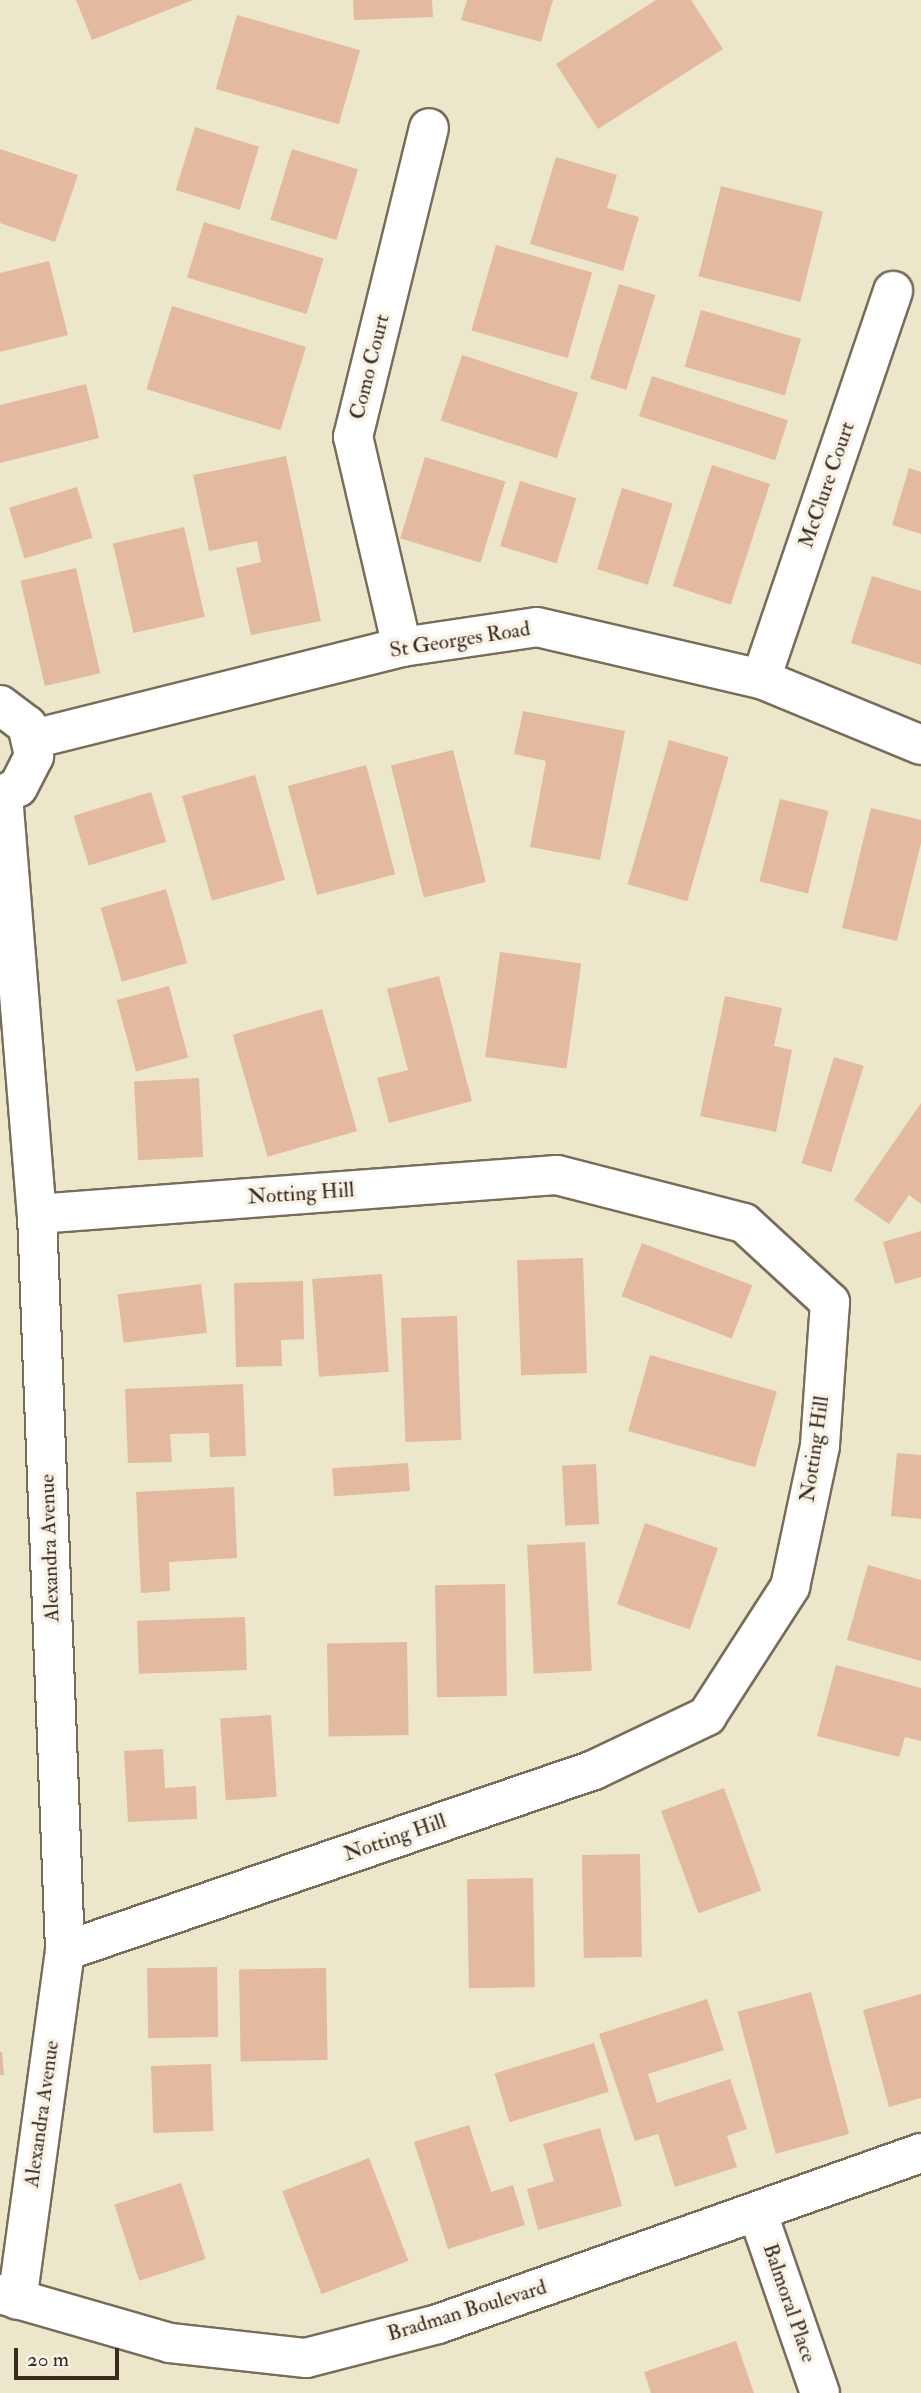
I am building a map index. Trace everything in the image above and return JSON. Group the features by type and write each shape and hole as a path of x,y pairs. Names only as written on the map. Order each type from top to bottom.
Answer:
{"street":[{"name":"Como Court","path":"402,647 353,437 429,128"},
{"name":"McClure Court","path":"761,679 893,292"},
{"name":"St Georges Road","path":"33,739 402,647 537,627 761,679 921,745"},
{"path":"0,705 17,714 33,739 29,773 1,796"},
{"name":"Alexandra Avenue","path":"1,796 37,1214 65,1951 8,2297"},
{"name":"Notting Hill","path":"37,1214 557,1175 744,1223 830,1302 820,1446 790,1587 708,1717 594,1770 65,1951"},
{"name":"Bradman Boulevard","path":"8,2297 170,2343 306,2357 438,2324 758,2214 921,2153"},
{"name":"Balmoral Place","path":"758,2214 820,2393"}],"building":[{"path":"76,0 193,0 92,40"},
{"path":"353,0 432,0 433,17 354,20"},
{"path":"467,0 553,0 541,42 461,20"},
{"path":"656,0 691,0 723,49 598,129 556,64"},
{"path":"237,15 360,50 339,124 216,89"},
{"path":"195,127 259,147 240,210 176,190"},
{"path":"0,149 78,175 55,242 0,223"},
{"path":"292,149 358,169 336,240 270,220"},
{"path":"556,157 617,175 607,208 639,217 623,271 530,244"},
{"path":"721,186 823,211 800,302 699,276"},
{"path":"204,222 324,259 307,314 187,277"},
{"path":"496,245 592,273 568,358 471,331"},
{"path":"49,261 68,335 0,352 0,273"},
{"path":"619,284 655,295 626,390 590,379"},
{"path":"172,306 306,347 280,430 147,389"},
{"path":"701,310 801,339 785,395 685,367"},
{"path":"462,355 578,393 557,458 441,421"},
{"path":"652,376 788,420 775,460 639,416"},
{"path":"86,384 99,438 0,463 0,405"},
{"path":"286,456 321,621 251,635 236,568 261,562 257,541 209,551 193,475"},
{"path":"425,457 505,482 480,563 400,538"},
{"path":"712,465 770,484 731,605 673,586"},
{"path":"909,468 921,472 921,534 892,525"},
{"path":"520,481 576,498 557,563 500,546"},
{"path":"77,487 92,538 25,558 9,508"},
{"path":"622,488 673,503 648,585 597,569"},
{"path":"184,527 205,617 134,633 113,543"},
{"path":"76,568 100,673 45,686 20,581"},
{"path":"872,576 921,591 921,665 851,643"},
{"path":"523,711 625,731 600,860 530,847 546,761 514,754"},
{"path":"669,740 729,757 687,901 628,884"},
{"path":"453,750 486,882 424,897 391,765"},
{"path":"366,765 395,874 317,895 288,786"},
{"path":"255,775 285,880 212,901 182,796"},
{"path":"151,792 166,842 89,865 74,816"},
{"path":"780,799 829,811 808,894 759,881"},
{"path":"871,808 921,820 921,843 897,941 842,928"},
{"path":"166,889 187,963 122,982 101,908"},
{"path":"500,952 581,963 566,1068 485,1057"},
{"path":"439,976 472,1101 389,1123 377,1078 408,1070 387,989"},
{"path":"169,986 188,1057 136,1071 117,1000"},
{"path":"725,996 782,1008 774,1046 792,1050 776,1132 700,1116"},
{"path":"322,1009 357,1131 268,1157 233,1035"},
{"path":"834,1057 864,1066 831,1172 802,1163"},
{"path":"199,1078 203,1157 138,1160 134,1081"},
{"path":"921,1103 921,1204 909,1195 889,1224 854,1200"},
{"path":"921,1231 921,1277 895,1284 883,1242"},
{"path":"642,1243 752,1285 732,1339 622,1296"},
{"path":"583,1258 587,1373 521,1375 517,1260"},
{"path":"382,1274 389,1372 319,1377 312,1279"},
{"path":"303,1281 304,1339 281,1340 282,1366 236,1367 234,1283"},
{"path":"201,1284 207,1333 124,1343 118,1294"},
{"path":"457,1316 461,1440 405,1442 401,1318"},
{"path":"650,1355 777,1391 755,1467 628,1431"},
{"path":"243,1384 246,1456 210,1457 209,1433 170,1434 172,1462 128,1463 125,1389"},
{"path":"897,1453 921,1455 921,1519 891,1516"},
{"path":"408,1463 410,1491 334,1496 332,1468"},
{"path":"596,1464 599,1524 565,1526 562,1466"},
{"path":"234,1487 237,1558 169,1562 170,1591 141,1593 136,1492"},
{"path":"645,1523 718,1548 690,1629 617,1604"},
{"path":"585,1542 592,1671 534,1674 527,1545"},
{"path":"868,1565 921,1580 921,1661 847,1640"},
{"path":"505,1584 507,1696 437,1697 435,1585"},
{"path":"245,1617 247,1670 139,1674 137,1621"},
{"path":"407,1642 409,1735 329,1736 327,1643"},
{"path":"836,1665 921,1688 921,1741 905,1737 899,1757 817,1736"},
{"path":"271,1715 277,1797 226,1800 220,1719"},
{"path":"163,1749 165,1788 196,1786 197,1819 128,1822 124,1751"},
{"path":"724,1788 761,1890 698,1913 661,1811"},
{"path":"640,1854 642,1957 584,1958 582,1855"},
{"path":"533,1878 535,1987 469,1988 467,1879"},
{"path":"217,1967 218,2037 148,2038 147,1968"},
{"path":"326,1968 328,2060 241,2062 239,1970"},
{"path":"811,1992 849,2134 776,2154 738,2012"},
{"path":"921,1994 921,2098 889,2107 863,2010"},
{"path":"707,1999 724,2050 648,2074 657,2103 730,2079 747,2129 727,2136 737,2167 675,2187 658,2134 635,2141 599,2034"},
{"path":"594,2043 609,2092 509,2122 495,2073"},
{"path":"2,2052 4,2075 0,2075"},
{"path":"211,2064 213,2131 153,2133 151,2066"},
{"path":"469,2125 491,2192 513,2185 525,2225 448,2249 414,2142"},
{"path":"600,2128 622,2206 538,2230 527,2189 554,2181 543,2144"},
{"path":"369,2158 408,2261 322,2294 282,2191"},
{"path":"181,2183 206,2259 139,2281 114,2205"},
{"path":"736,2341 754,2393 651,2393 644,2372"}]}
